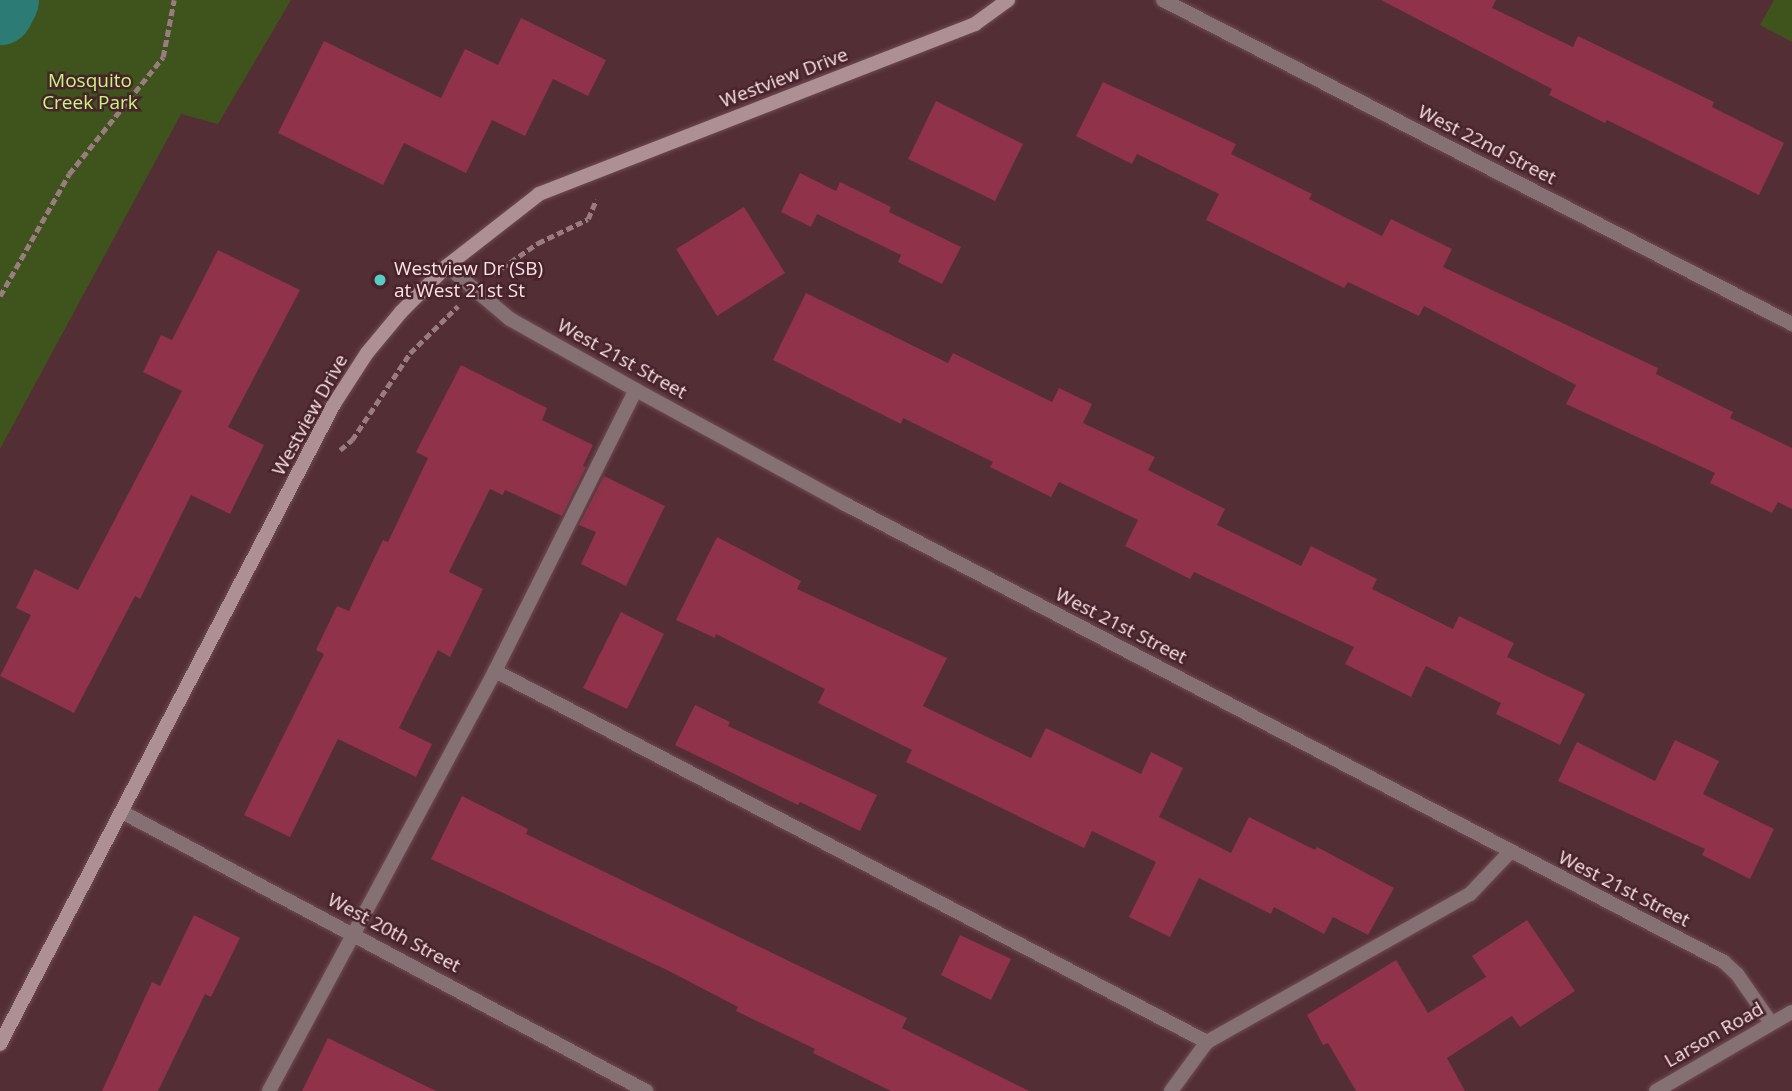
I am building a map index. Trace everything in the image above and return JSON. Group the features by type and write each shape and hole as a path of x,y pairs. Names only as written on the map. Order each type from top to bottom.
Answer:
{"main road":[{"name":"Westview Drive","path":"0,1044 334,404 367,353 401,312 447,266 539,194 975,24 1008,0"}],"street":[{"name":"West 22nd Street","path":"1163,0 1792,324"},
{"name":"West 21st Street","path":"447,266 510,319 845,504 1724,962 1737,975 1771,1023"},
{"path":"269,1091 495,671 636,390"},
{"path":"495,671 1207,1042"},
{"name":"West 20th Street","path":"122,812 646,1091"},
{"path":"1171,1091 1207,1042 1470,894 1510,852"},
{"name":"Larson Road","path":"1656,1091 1792,1012"}],"path":[{"path":"0,296 69,174 163,57 174,0"},
{"path":"504,264 588,219"},
{"path":"352,440 410,352 445,316"}],"green space":[{"name":"Mosquito Creek Park","path":"0,0 291,0 218,124 181,114 0,449"},
{"path":"1774,0 1792,0 1792,42 1760,25"}],"building":[{"path":"1381,0 1496,0 1492,8 1573,47 1578,36 1714,102 1712,107 1784,143 1759,195 1607,120 1605,123 1549,95 1552,89"},
{"path":"521,18 606,60 588,96 553,79 525,136 492,120 466,173 404,143 383,185 278,133 324,41 441,98 465,49 498,65"},
{"path":"1103,82 1236,144 1231,154 1312,194 1309,199 1382,236 1391,219 1452,249 1443,267 1658,368 1656,374 1733,412 1730,418 1792,448 1792,509 1778,502 1772,513 1710,483 1715,473 1566,404 1576,385 1424,306 1419,316 1348,282 1344,288 1206,220 1219,194 1137,154 1132,164 1076,136"},
{"path":"936,101 1023,144 995,201 908,159"},
{"path":"800,173 836,191 840,182 891,207 889,212 961,247 942,284 898,262 901,255 817,214 811,227 781,212"},
{"path":"744,207 785,273 717,316 676,249"},
{"path":"218,250 300,290 228,427 264,445 230,514 191,495 140,599 135,596 74,713 0,676 31,615 16,608 35,569 78,590 182,391 143,372 161,335 172,340"},
{"path":"806,293 948,363 953,353 1052,402 1059,388 1092,404 1083,423 1155,457 1148,470 1225,509 1217,525 1301,566 1311,546 1377,579 1372,589 1453,629 1459,616 1514,643 1507,657 1585,694 1560,745 1496,714 1501,703 1426,666 1411,697 1345,664 1354,647 1194,572 1190,579 1125,546 1138,520 1059,482 1051,497 990,467 993,462 903,418 901,424 773,360"},
{"path":"461,365 547,408 542,420 593,445 583,466 586,467 562,516 505,490 503,495 490,489 449,572 483,589 450,657 438,650 399,728 432,744 416,777 338,739 290,837 244,815 324,654 316,650 337,606 349,611 383,540 388,542 428,458 416,452"},
{"path":"604,476 665,506 626,586 581,564 596,532 579,525"},
{"path":"717,537 801,581 797,589 947,658 923,706 1031,758 1046,728 1141,774 1151,752 1183,768 1159,817 1231,853 1249,817 1315,850 1317,847 1394,888 1368,935 1333,917 1324,934 1274,907 1271,914 1199,878 1170,937 1129,917 1156,862 1092,831 1084,848 906,762 912,750 818,703 825,689 716,634 715,638 676,620"},
{"path":"621,612 664,634 627,709 583,688"},
{"path":"695,705 730,722 728,726 877,795 860,831 800,802 798,805 675,745"},
{"path":"1675,740 1719,761 1703,794 1774,829 1750,879 1702,855 1705,849 1558,781 1577,742 1655,781"},
{"path":"462,796 528,829 526,834 907,1018 902,1028 1029,1091 891,1091 813,1053 815,1049 736,1011 738,1007 667,970 431,859"},
{"path":"194,915 240,938 211,997 205,994 158,1091 102,1091 152,982 160,986"},
{"path":"1527,920 1575,991 1520,1027 1512,1016 1447,1058 1465,1091 1356,1091 1328,1043 1323,1045 1307,1015 1396,960 1428,1013 1486,977 1472,956"},
{"path":"960,935 1011,959 991,1000 941,975"},
{"path":"328,1038 436,1091 302,1091"}],"waterway":[{"path":"0,12 6,0"}],"place":[{"name":"Westview Dr (SB) at West 21st St","path":"380,280"}]}
